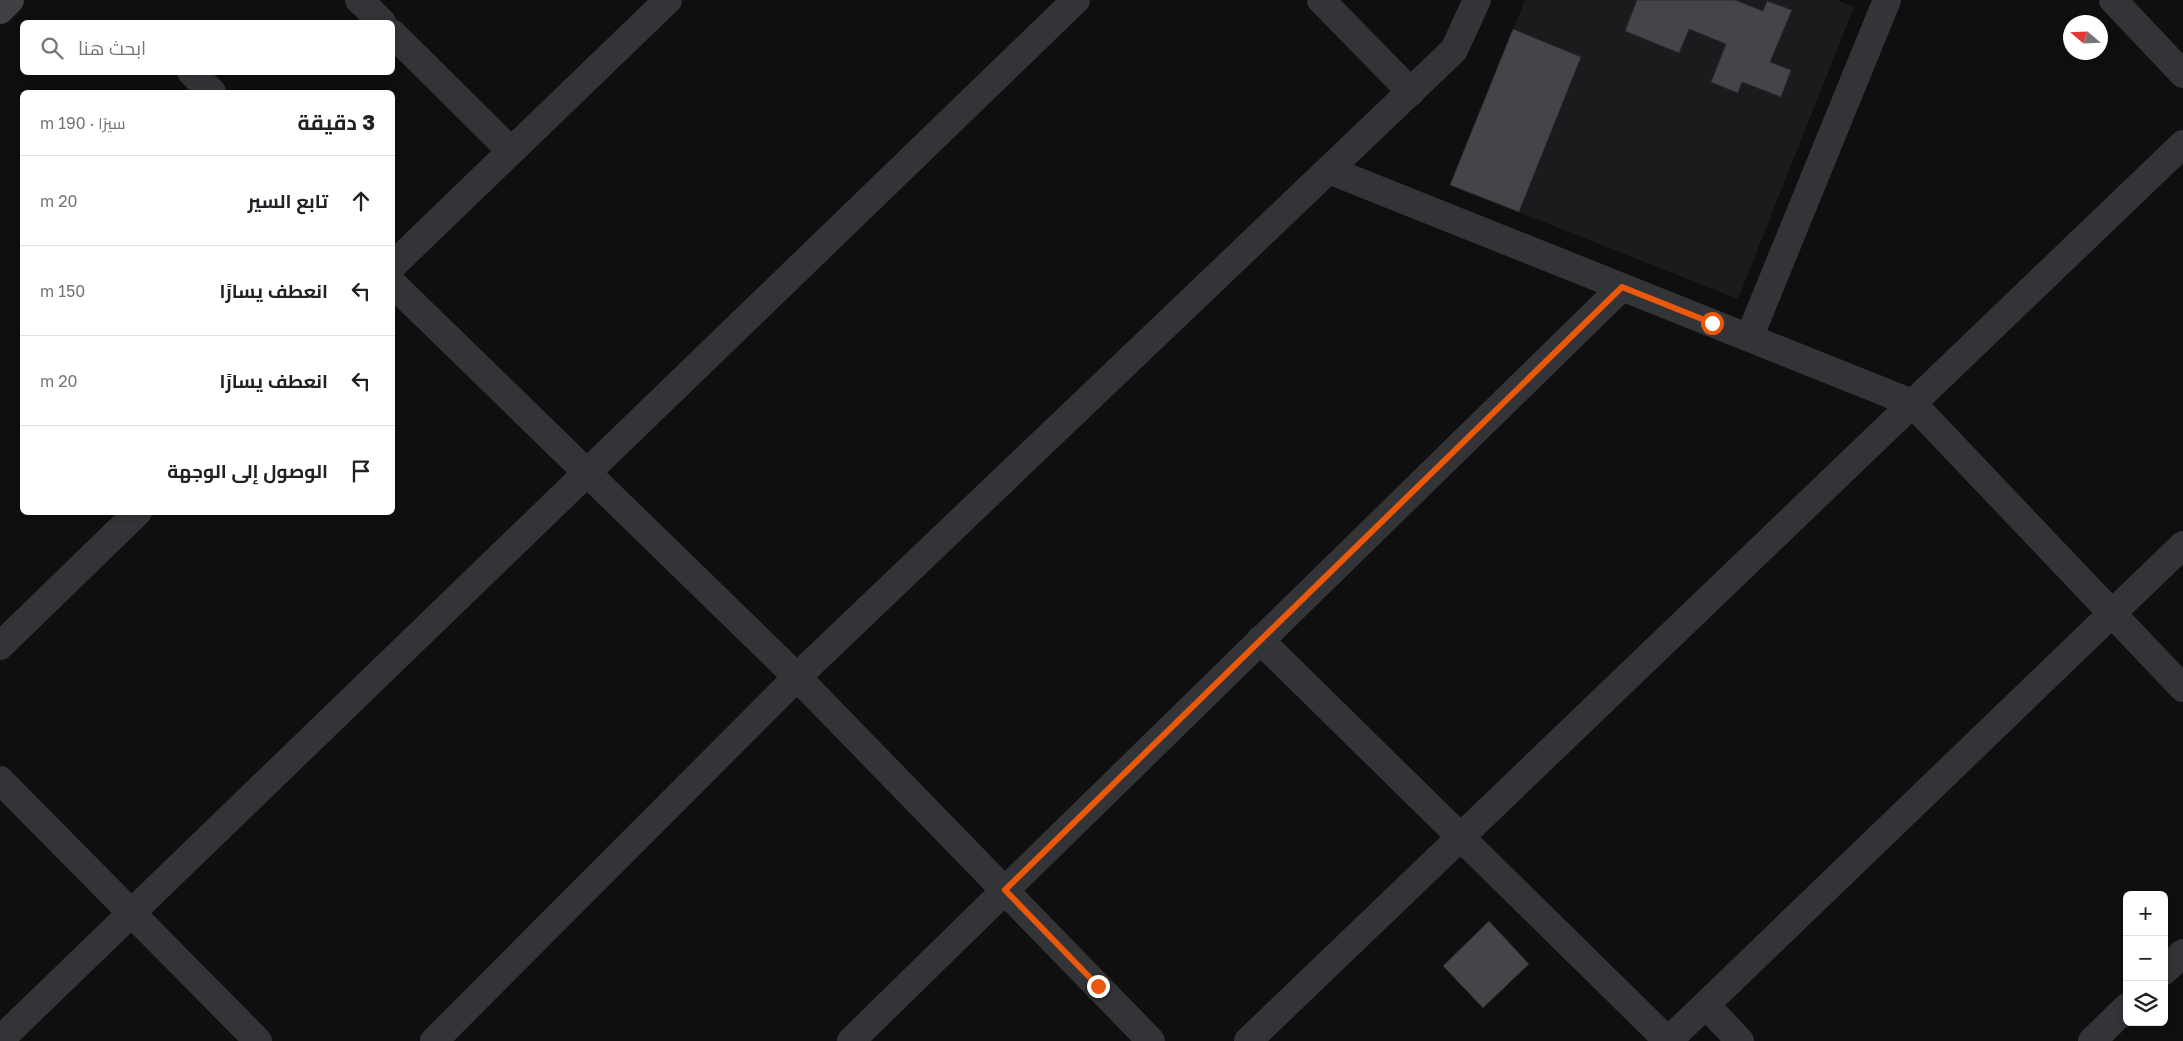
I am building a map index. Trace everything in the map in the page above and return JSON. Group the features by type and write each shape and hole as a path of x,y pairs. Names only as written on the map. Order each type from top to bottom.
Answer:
{"main road":[{"path":"0,10 10,0"}],"street":[{"path":"359,0 380,20"},
{"path":"395,266 668,0"},
{"path":"0,1040 1076,0"},
{"path":"1321,0 1411,92"},
{"path":"434,1041 798,677 1454,50 1476,0"},
{"path":"1749,338 1887,0"},
{"path":"2126,4 2183,74"},
{"path":"395,36 511,152"},
{"path":"194,75 210,90"},
{"path":"1248,1041 2183,144"},
{"path":"1329,170 1912,403 2183,688"},
{"path":"395,270 587,472 798,677 1151,1041"},
{"path":"851,1041 1622,287"},
{"path":"0,646 135,515"},
{"path":"1260,640 1668,1041 2183,545"},
{"path":"0,780 258,1041"},
{"path":"2168,967 2183,953"},
{"path":"1706,1005 1740,1041"},
{"path":"2092,1041 2123,1011"}],"shaded area":[{"path":"1525,0 1837,0 1854,7 1738,299 1450,185"}],"building":[{"path":"1637,0 1735,0 1763,11 1767,1 1792,10 1770,62 1791,70 1781,97 1742,82 1738,93 1711,82 1726,44 1689,29 1679,53 1625,31"},
{"path":"1513,29 1581,57 1519,212 1450,185"},
{"path":"1489,921 1529,964 1483,1008 1443,966"}],"route":[{"path":"1098,986 1005,890 1622,287 1712,323"}]}
